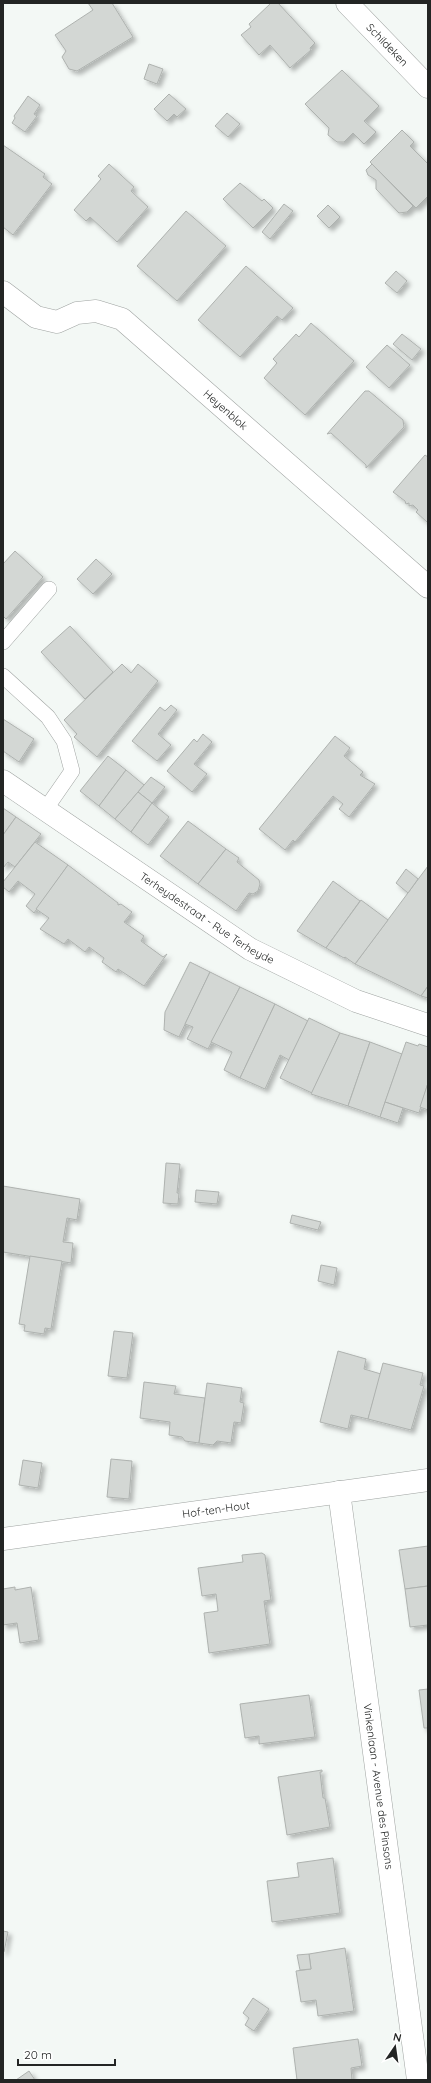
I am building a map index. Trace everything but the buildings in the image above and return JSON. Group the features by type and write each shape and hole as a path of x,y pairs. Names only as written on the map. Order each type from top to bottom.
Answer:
{"street":[{"name":"Schildeken","path":"346,3 428,87"},
{"name":"Heyenblok","path":"3,292 36,317 57,322 77,313 96,311 122,319 428,587"},
{"name":"Terheydestraat - Rue Terheyde","path":"3,781 250,948 356,1001 428,1025"},
{"name":"Hof-ten-Hout","path":"3,1539 428,1480"},
{"name":"Vinkenlaan - Avenue des Pinsons","path":"339,1492 418,2080"}],"lane":[{"path":"3,642 49,589"},
{"path":"3,676 48,717 64,741 72,771 45,810"}]}
